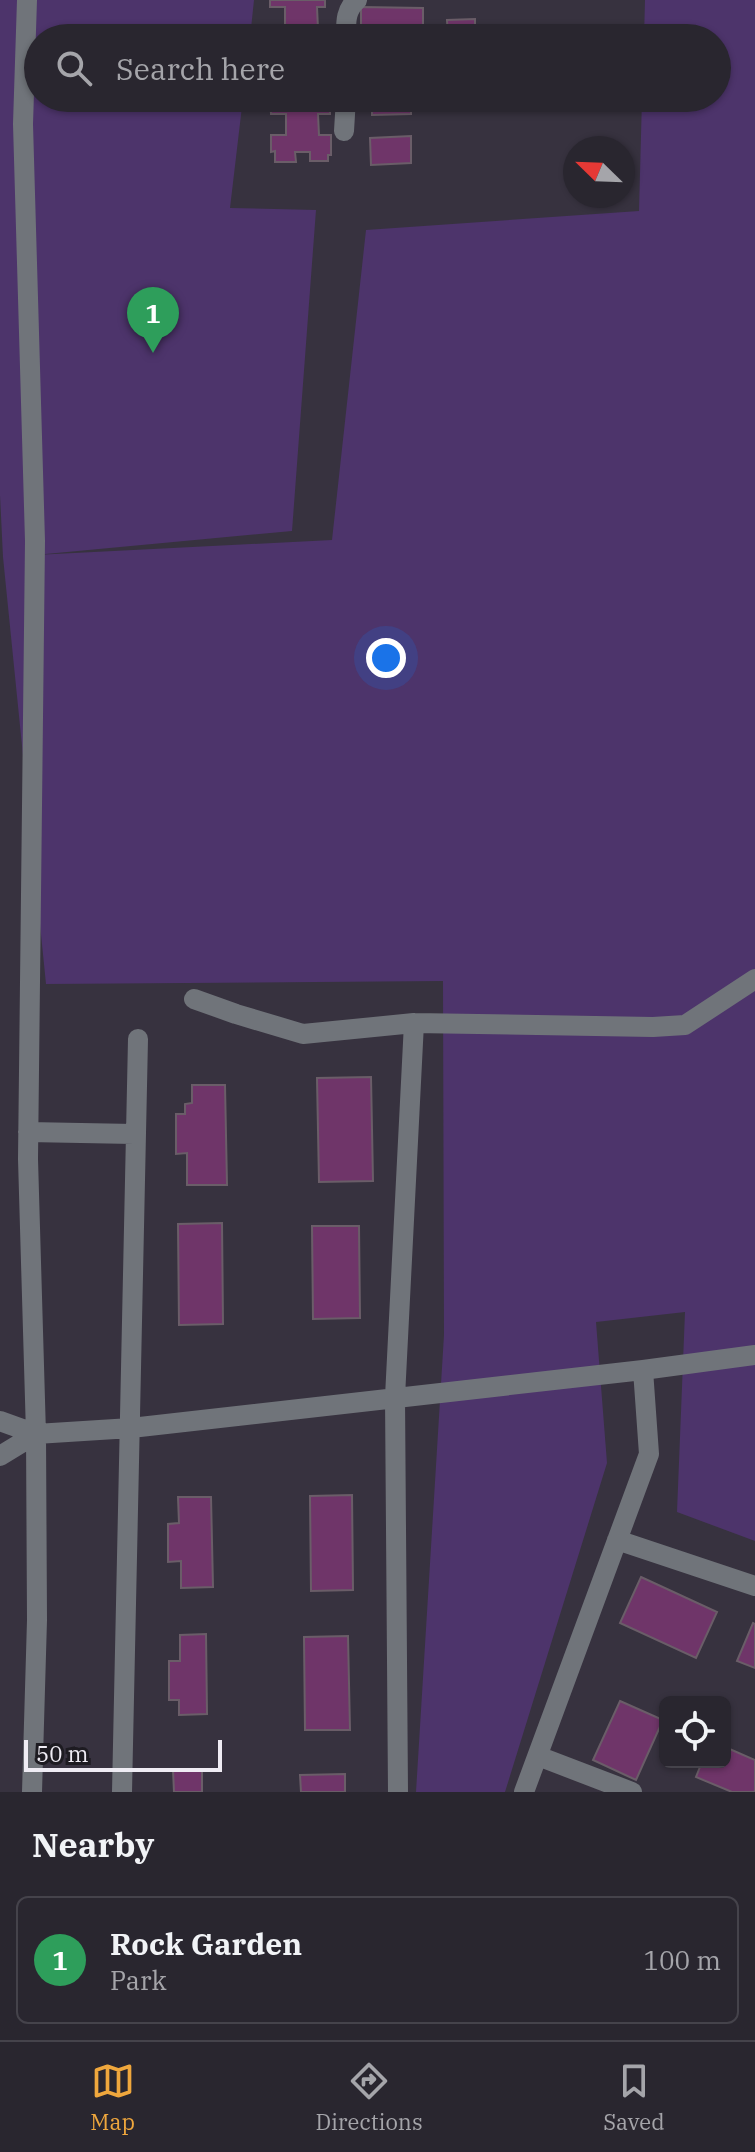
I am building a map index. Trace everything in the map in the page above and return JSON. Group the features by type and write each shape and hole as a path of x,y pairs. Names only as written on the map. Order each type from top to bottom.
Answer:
{"street":[{"path":"26,24 27,0"},
{"path":"346,24 351,6 357,0"},
{"path":"24,93 35,541 28,1132 36,1434 37,1620 32,1792"},
{"path":"344,131 345,112"},
{"path":"194,999 303,1034 414,1023 653,1027 685,1025 755,979"},
{"path":"398,1792 395,1397 414,1023"},
{"path":"122,1792 138,1039"},
{"path":"28,1132 134,1134"},
{"path":"0,1421 36,1434 131,1428 755,1355"},
{"path":"524,1792 649,1454 643,1370"},
{"path":"0,1456 36,1434"},
{"path":"617,1540 755,1586"},
{"path":"538,1756 632,1792"}],"shaded area":[{"path":"0,0 254,0 251,24 24,24 24,112 241,112 230,208 316,210 292,531 35,555 332,540 366,230 639,211 642,112 731,112 731,24 644,24 645,0 755,0 755,1541 677,1512 685,1312 596,1322 607,1463 505,1792 416,1792 444,1335 443,981 46,984 3,557 0,495"}],"building":[{"path":"270,0 325,0 325,7 317,7 318,24 285,24 285,7 270,7"},
{"path":"361,7 423,8 423,24 361,24"},
{"path":"475,19 475,24 447,24 447,20"},
{"path":"330,112 318,114 319,135 331,135 328,161 310,161 310,152 295,152 296,162 275,162 275,151 271,152 271,135 286,135 286,114 271,114"},
{"path":"372,112 411,112 411,114 372,115"},
{"path":"411,136 411,163 371,165 370,138"},
{"path":"371,1077 373,1181 319,1182 317,1078"},
{"path":"192,1085 225,1085 227,1185 187,1185 187,1153 176,1154 176,1114 185,1114 185,1104 192,1103"},
{"path":"222,1223 223,1324 179,1325 178,1224"},
{"path":"312,1226 359,1226 360,1318 313,1319"},
{"path":"352,1495 353,1590 311,1591 310,1496"},
{"path":"178,1497 211,1497 213,1587 181,1588 181,1561 168,1562 168,1524 179,1523"},
{"path":"641,1577 717,1612 696,1658 620,1623"},
{"path":"755,1624 755,1668 737,1661"},
{"path":"206,1634 207,1714 179,1715 179,1700 169,1700 169,1661 180,1661 180,1635"},
{"path":"348,1636 350,1730 305,1730 304,1637"},
{"path":"620,1701 659,1718 659,1729 636,1780 593,1760"},
{"path":"731,1750 755,1760 755,1792 732,1792 696,1777 700,1768 731,1768"},
{"path":"173,1770 202,1770 202,1792 174,1792"},
{"path":"345,1774 345,1792 301,1792 300,1775"}],"place":[{"name":"Rock Garden","path":"153,353"}]}
